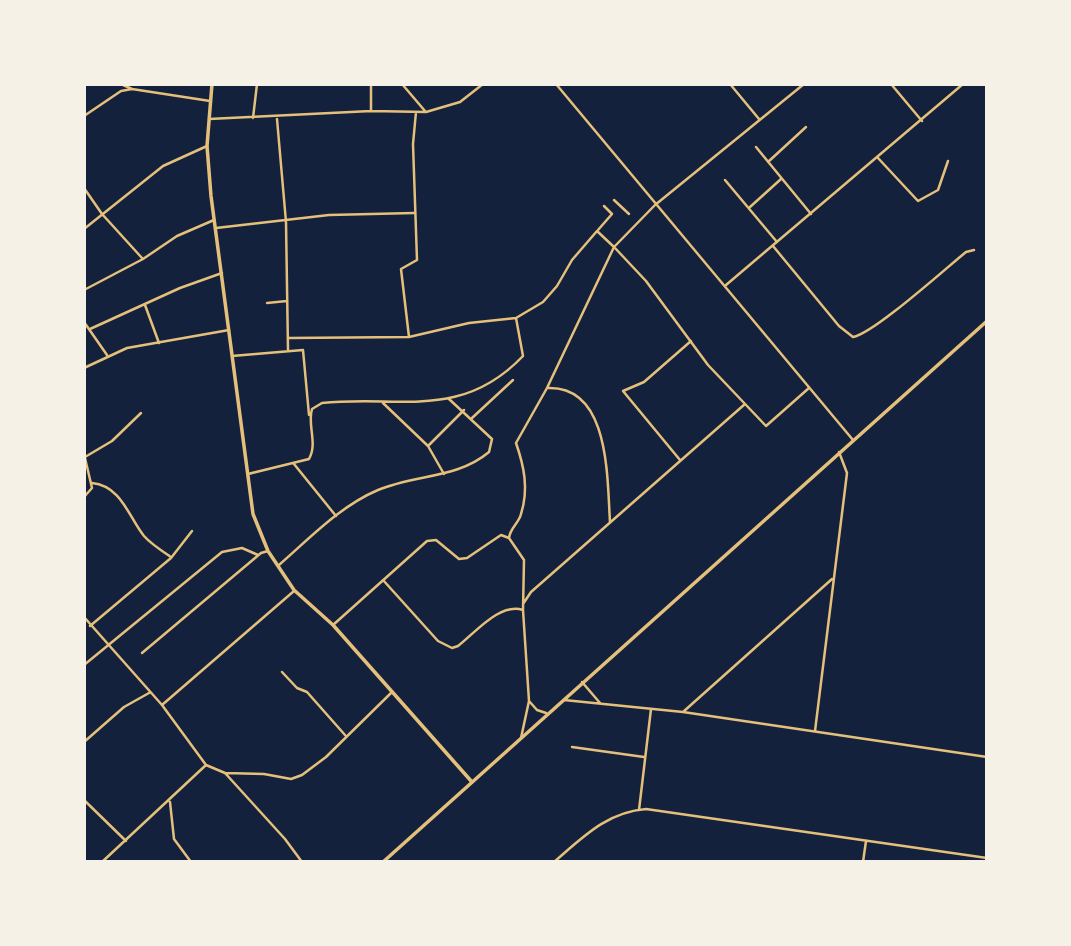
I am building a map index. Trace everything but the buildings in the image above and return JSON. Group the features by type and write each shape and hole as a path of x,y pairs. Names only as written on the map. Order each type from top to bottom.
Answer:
{"main road":[{"path":"212,84 207,146 214,220 253,514 268,551 294,590 333,625 472,782"},
{"path":"383,862 987,321"}],"street":[{"path":"121,84 132,89 210,101"},
{"path":"253,118 257,84"},
{"path":"370,84 371,111"},
{"path":"402,84 426,112"},
{"path":"470,84 475,89"},
{"path":"209,120 371,111 426,112 445,109 483,84"},
{"path":"556,84 853,440"},
{"path":"560,88 565,84"},
{"path":"730,84 759,120"},
{"path":"509,538 521,516 525,491 524,467 516,443 547,388 614,247 655,205 804,84"},
{"path":"891,84 922,121"},
{"path":"726,285 963,84"},
{"path":"84,116 114,95 132,89"},
{"path":"409,337 401,269 417,260 413,144 416,112"},
{"path":"277,118 286,222 289,350"},
{"path":"768,162 806,127"},
{"path":"84,229 163,166 207,146"},
{"path":"756,147 811,214"},
{"path":"878,158 918,201 938,190 948,161"},
{"path":"750,207 782,178"},
{"path":"725,180 777,242"},
{"path":"84,188 102,214 143,259"},
{"path":"614,200 629,214"},
{"path":"288,338 409,337 469,323 516,318 543,302 557,286 572,260 612,214 604,206"},
{"path":"216,228 350,214 414,213"},
{"path":"84,290 143,259 177,236 214,220"},
{"path":"597,231 646,281 708,365 766,426 809,388"},
{"path":"773,246 839,326 853,337 868,333 966,252 974,250"},
{"path":"90,329 180,288 222,273"},
{"path":"267,303 287,301"},
{"path":"145,305 159,343"},
{"path":"309,418 312,409 321,403 397,404 449,399 489,385 523,356 516,318"},
{"path":"84,323 107,355"},
{"path":"84,368 127,348 229,330"},
{"path":"681,460 623,391 644,382 691,341"},
{"path":"232,356 303,350 312,454 294,464 248,474"},
{"path":"472,418 513,380"},
{"path":"547,388 562,388 571,392 582,400 596,418 607,473 610,522"},
{"path":"279,565 336,516 377,490 444,474 476,463 489,452 492,439 464,410 449,399"},
{"path":"381,402 428,446 444,474"},
{"path":"523,604 531,592 745,404"},
{"path":"428,446 464,410"},
{"path":"84,497 92,488 85,457 112,441 141,413"},
{"path":"816,731 847,473 839,452"},
{"path":"294,464 336,516"},
{"path":"92,483 100,484 118,498 133,514 144,536 171,558"},
{"path":"89,626 171,558 192,531"},
{"path":"333,625 433,539 459,559 467,558 501,535 509,538 524,560 523,610 529,701 521,738"},
{"path":"84,665 222,552 242,548 258,555"},
{"path":"142,653 258,555 268,551"},
{"path":"683,712 833,578"},
{"path":"383,580 438,641 452,648 501,612 515,607 523,610"},
{"path":"162,705 294,590"},
{"path":"84,617 89,626 162,705 206,765 225,774 285,839 302,862"},
{"path":"282,672 297,688 307,692 346,736"},
{"path":"582,682 600,703"},
{"path":"225,774 264,774 291,779 302,775 326,757 393,691"},
{"path":"84,742 124,707 149,693"},
{"path":"563,699 683,712 987,757"},
{"path":"529,701 537,710 547,713"},
{"path":"639,810 651,709"},
{"path":"572,747 645,757"},
{"path":"102,862 170,802 206,765"},
{"path":"84,800 126,841"},
{"path":"170,802 174,839 191,862"},
{"path":"554,862 605,820 617,814 639,810 987,858"},
{"path":"863,862 866,840"},
{"path":"975,862 976,857"}]}
